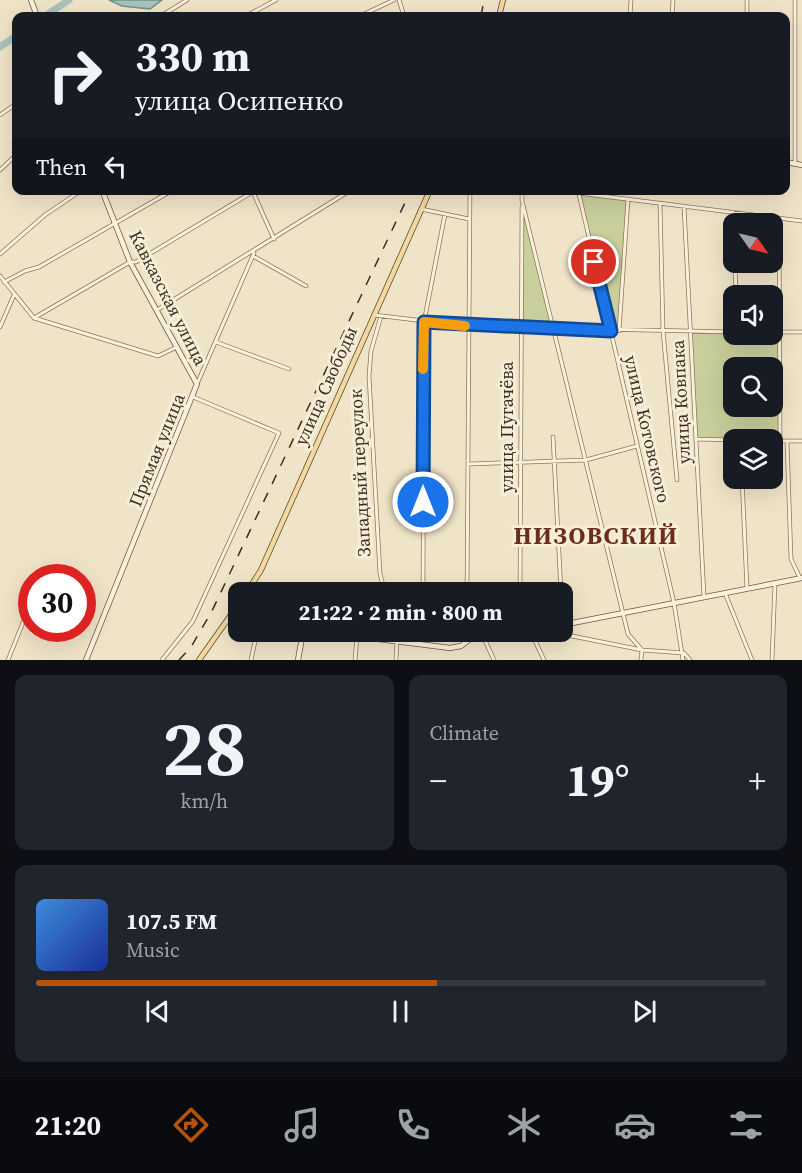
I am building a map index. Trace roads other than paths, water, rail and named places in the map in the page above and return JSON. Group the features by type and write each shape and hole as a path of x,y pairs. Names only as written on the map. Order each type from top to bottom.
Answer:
{"main road":[{"name":"улица Свободы","path":"253,582 265,561 372,314 428,195"},
{"path":"199,660 228,619"}],"street":[{"path":"168,12 187,0"},
{"path":"254,12 276,0"},
{"path":"369,12 396,0"},
{"path":"795,0 795,163"},
{"path":"795,28 802,28"},
{"path":"795,73 802,73"},
{"path":"795,113 802,114"},
{"path":"0,170 12,160"},
{"path":"790,162 802,165"},
{"path":"0,254 45,216 75,195"},
{"name":"Кавказская улица","path":"104,195 130,262 197,384"},
{"path":"4,282 25,271 39,267 165,195"},
{"path":"34,318 130,262 136,262 247,195"},
{"path":"256,195 274,239 343,195"},
{"path":"467,582 470,464 467,327 470,195"},
{"name":"улица Пугачёва","path":"520,582 522,195"},
{"name":"улица Котовского","path":"579,195 684,653"},
{"path":"599,195 742,213"},
{"name":"улица Котовского","path":"620,332 628,199"},
{"path":"522,201 628,634 642,650 641,660"},
{"path":"660,203 663,331 676,480"},
{"name":"улица Ковпака","path":"684,206 704,597"},
{"path":"421,208 469,219"},
{"path":"423,582 424,322 445,214"},
{"path":"783,219 802,221"},
{"name":"Прямая улица","path":"86,660 251,255 274,239"},
{"path":"157,310 251,255 306,286"},
{"path":"0,276 34,318 158,356 177,347"},
{"path":"0,327 14,295"},
{"path":"372,314 467,327 620,332 723,332"},
{"name":"Западный переулок","path":"381,316 371,351 369,376 371,461 382,582"},
{"path":"783,332 802,332"},
{"path":"216,342 289,369"},
{"path":"780,345 780,429"},
{"path":"162,660 193,621 279,433 193,397"},
{"path":"552,437 560,582"},
{"path":"696,440 723,440"},
{"path":"783,441 802,441"},
{"path":"573,623 801,578 791,559 787,441"},
{"path":"470,464 586,459 638,446"},
{"path":"742,489 747,589"},
{"path":"772,660 775,583"},
{"path":"725,593 752,660"},
{"path":"8,660 18,635"},
{"path":"573,636 642,650 684,653 690,660"},
{"path":"252,660 255,642"},
{"path":"298,660 301,642"},
{"path":"355,660 356,642"},
{"path":"396,660 397,642"},
{"path":"405,642 450,648 461,646 466,642"},
{"path":"485,642 494,660"},
{"path":"536,642 544,660"},
{"path":"683,660 684,653"}],"water":[{"path":"109,0 162,0 150,9 122,6"}],"waterway":[{"path":"51,12 69,0"},
{"path":"0,47 12,39"}],"railway":[{"path":"482,12 484,0"},
{"path":"179,660 191,647 212,611 409,195"}],"district":[{"name":"НИЗОВСКИЙ","path":"596,536"}]}
